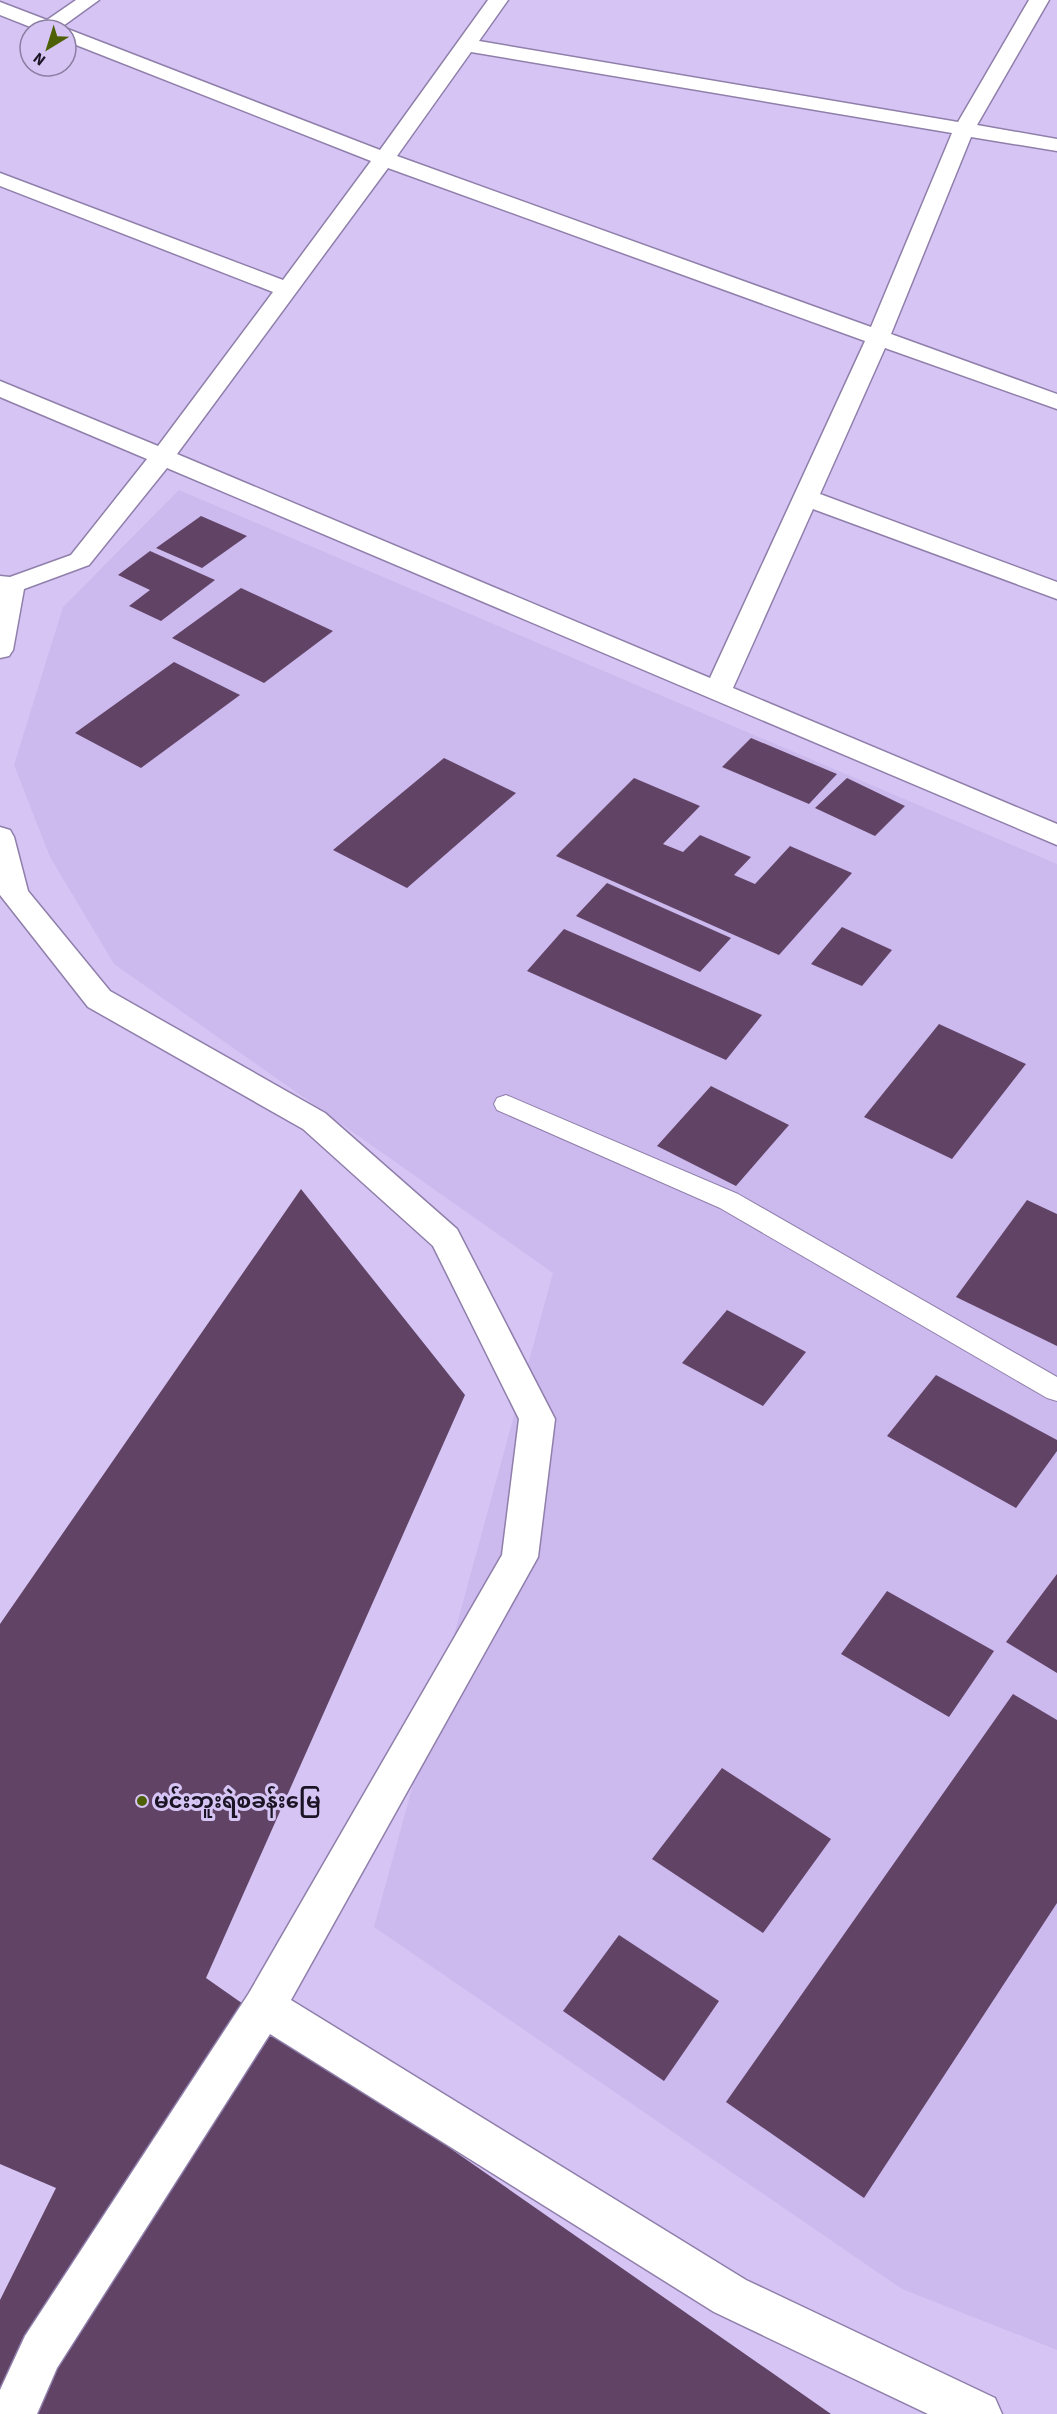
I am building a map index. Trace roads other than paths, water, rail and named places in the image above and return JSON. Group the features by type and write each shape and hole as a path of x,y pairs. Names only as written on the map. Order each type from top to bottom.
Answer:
{"street":[{"path":"70,18 89,0"},
{"path":"0,650 6,584 80,560 163,456 384,159 498,0"},
{"path":"718,691 878,338 964,129 1039,0"},
{"path":"0,8 26,18"},
{"path":"78,38 384,159 1057,402"},
{"path":"467,45 1057,145"},
{"path":"0,179 286,289"},
{"path":"0,388 1057,835"},
{"path":"806,498 1057,591"},
{"path":"0,837 14,894 99,999 314,1121 445,1239 537,1419 520,1557 264,2007 41,2352 13,2414"},
{"path":"264,2007 730,2296 979,2414"}],"lane":[{"path":"506,1104 729,1201 1057,1390"}],"place":[{"name":"မင်းဘူးရဲစခန်းမြေ","path":"142,1801"}]}
